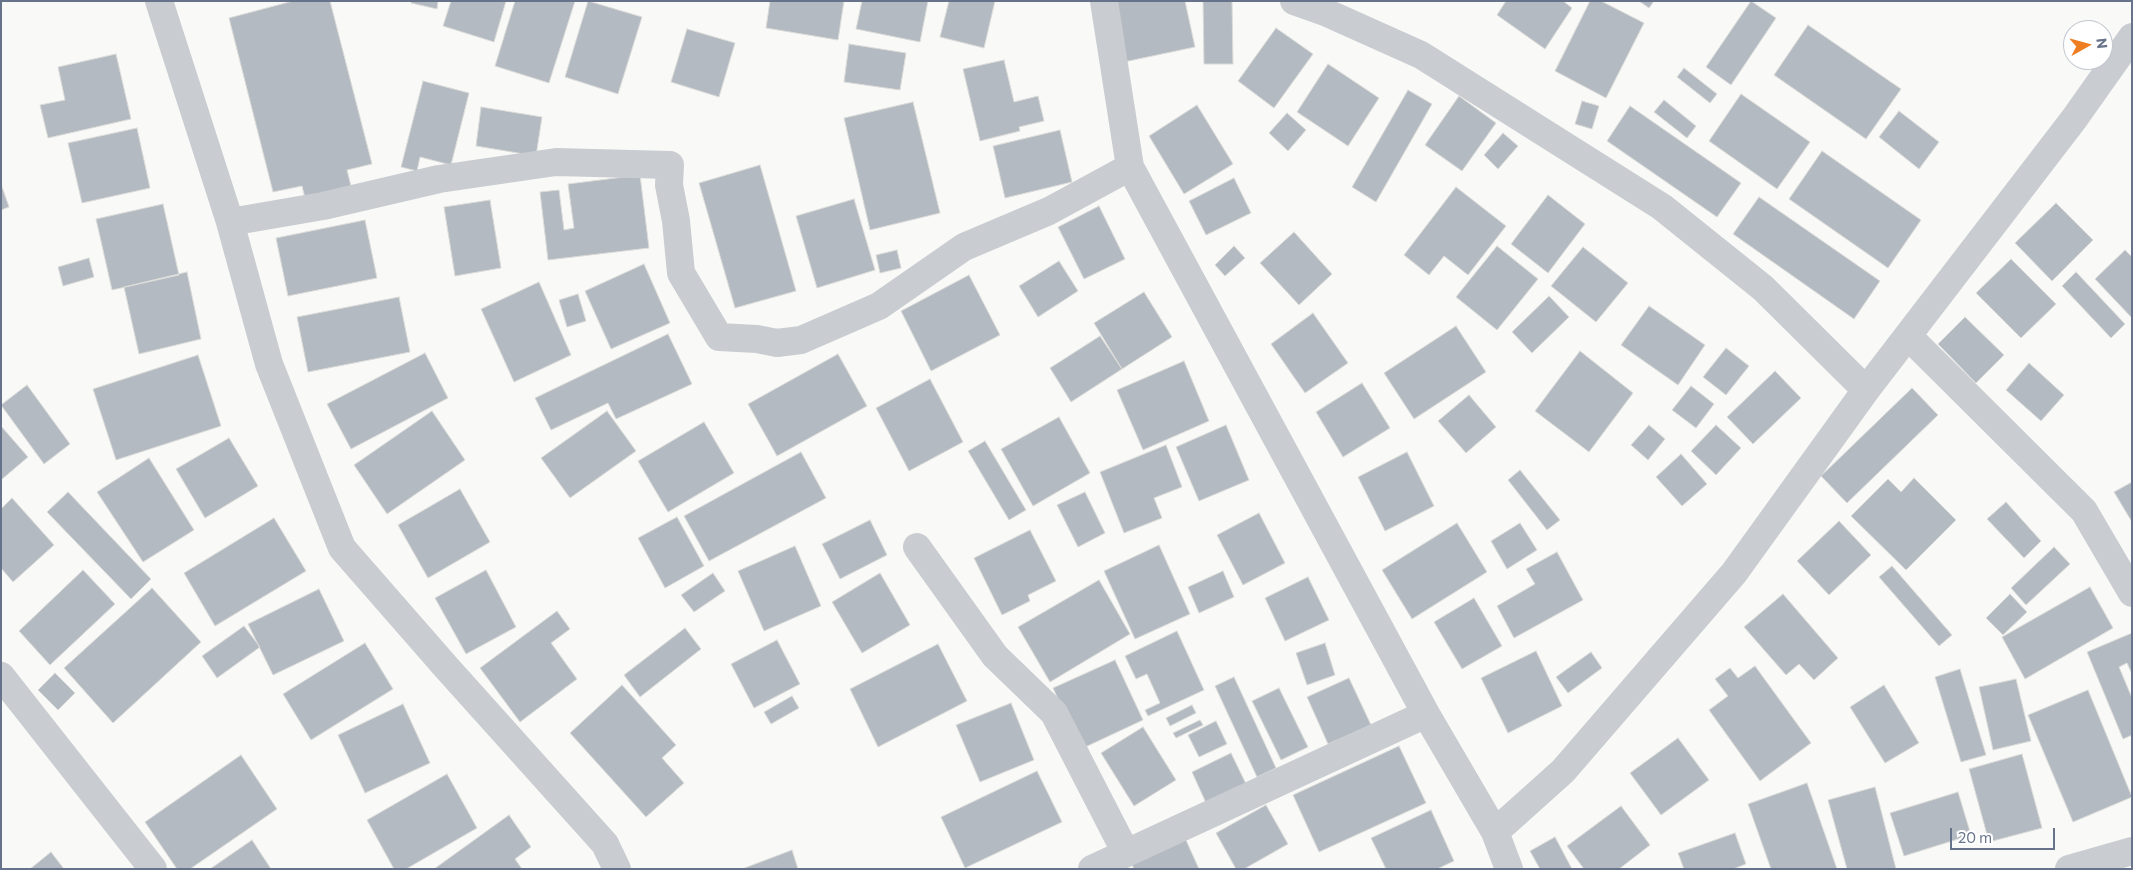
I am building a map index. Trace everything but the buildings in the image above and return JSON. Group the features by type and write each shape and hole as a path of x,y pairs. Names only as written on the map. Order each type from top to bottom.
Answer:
{"street":[{"path":"160,1 230,222 269,364 342,548 605,844 617,869"},
{"path":"1104,1 1130,167 1426,714 1495,832 1509,869"},
{"path":"1294,1 1325,12 1421,55 1662,207 1763,288 1866,390"},
{"path":"1495,832 1563,771 1734,573 1866,390 1909,337 2074,119 2132,37"},
{"path":"230,222 323,206 439,179 556,162 670,165 668,185 676,220 681,273 719,337 757,339 777,343 801,340 878,306 964,247 1049,211 1130,167"},
{"path":"1909,337 2084,511 2132,593"},
{"path":"918,547 995,656 1054,713 1126,852"},
{"path":"1,676 153,869"},
{"path":"1092,869 1426,714"},
{"path":"2069,869 2132,850"}]}
